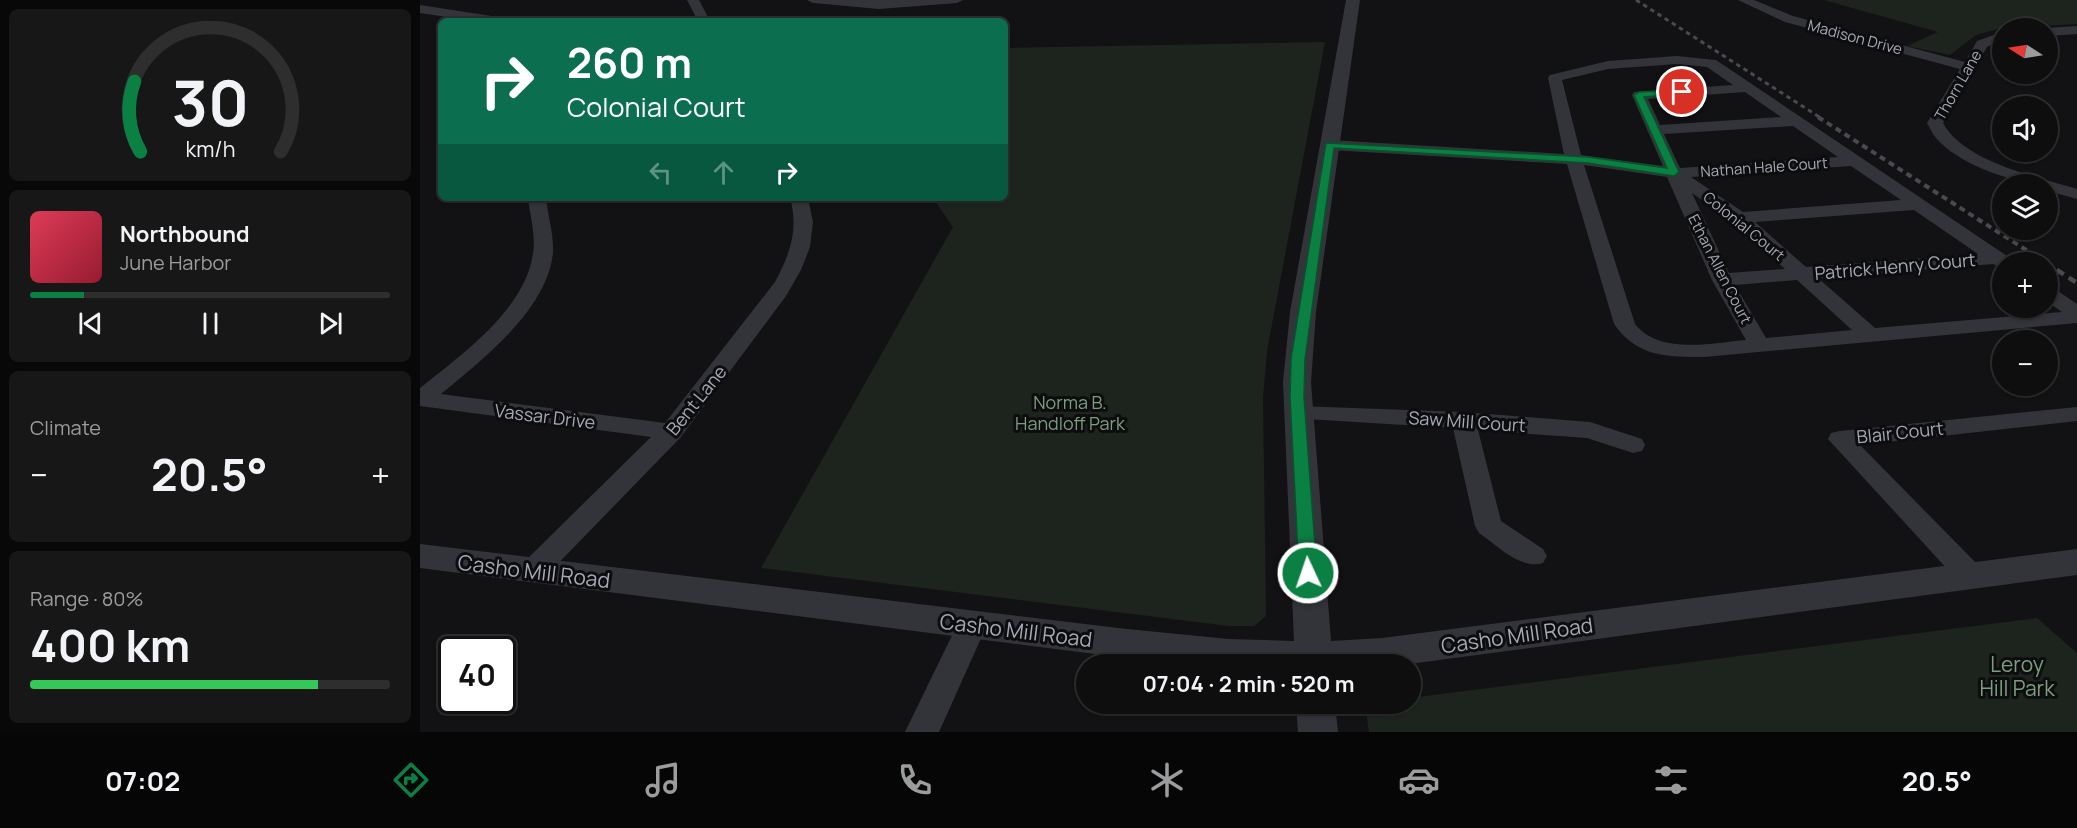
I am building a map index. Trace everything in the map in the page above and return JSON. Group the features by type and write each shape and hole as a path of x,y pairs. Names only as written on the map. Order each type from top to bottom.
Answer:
{"street":[{"path":"693,0 702,18"},
{"path":"813,0 879,5 957,0"},
{"path":"1314,654 1297,382 1300,334 1353,0"},
{"name":"Madison Drive","path":"1744,0 1788,19 1968,67"},
{"path":"420,9 478,18"},
{"path":"420,22 445,13"},
{"path":"2058,31 2077,30"},
{"name":"Thorn Lane","path":"1992,40 1982,44 1935,123 1936,130 1956,149 1994,167 2077,194"},
{"path":"1992,255 1711,63 1697,60 1593,68 1564,73 1555,78 1556,91 1573,159 1625,324 1630,334 1652,346 1683,350 2077,315"},
{"name":"Ethan Allen Court","path":"1747,88 1639,95 1722,280 1759,344"},
{"path":"1655,130 1796,122"},
{"name":"Colonial Court","path":"1330,145 1573,159 1674,172 1739,218 1869,334"},
{"name":"Nathan Hale Court","path":"1674,172 1853,161"},
{"path":"420,399 487,344 518,309 534,284 543,255 537,201"},
{"name":"Bent Lane","path":"533,572 671,432 713,380 789,277 800,251 802,237 804,220 800,201"},
{"path":"1739,218 1918,204"},
{"name":"Patrick Henry Court","path":"1722,280 1992,260"},
{"path":"2058,301 2077,315"},
{"name":"Vassar Drive","path":"420,399 671,432"},
{"name":"Saw Mill Court","path":"1298,413 1462,420 1590,430 1633,445"},
{"name":"Blair Court","path":"1971,576 1840,439 2077,414"},
{"path":"1462,420 1489,526 1533,555"},
{"name":"Casho Mill Road","path":"420,556 533,572 1220,654"},
{"name":"Casho Mill Road","path":"1374,654 2077,562"},
{"path":"922,732 972,625"},
{"path":"1317,714 1318,732"}],"green space":[{"path":"1824,0 2077,0 2077,24 2058,25 2058,18 1992,18 1992,31 1976,35 1950,55 1907,46 1938,32"},
{"name":"Norma B. Handloff Park","path":"1325,42 1267,351 1263,397 1266,616 1254,626 1229,626 761,568 953,227 935,201 1008,201 1008,48"},
{"name":"Leroy Hill Park","path":"2037,618 2077,653 2077,732 1369,732 1366,714 1421,714 1421,697"}],"railway":[{"path":"1636,0 1821,118"},
{"path":"1818,117 2029,252"},
{"path":"2058,271 2077,283"}],"route":[{"path":"1308,573 1297,397 1298,359 1303,312 1330,145 1588,160 1674,172 1639,95 1682,92"}]}
